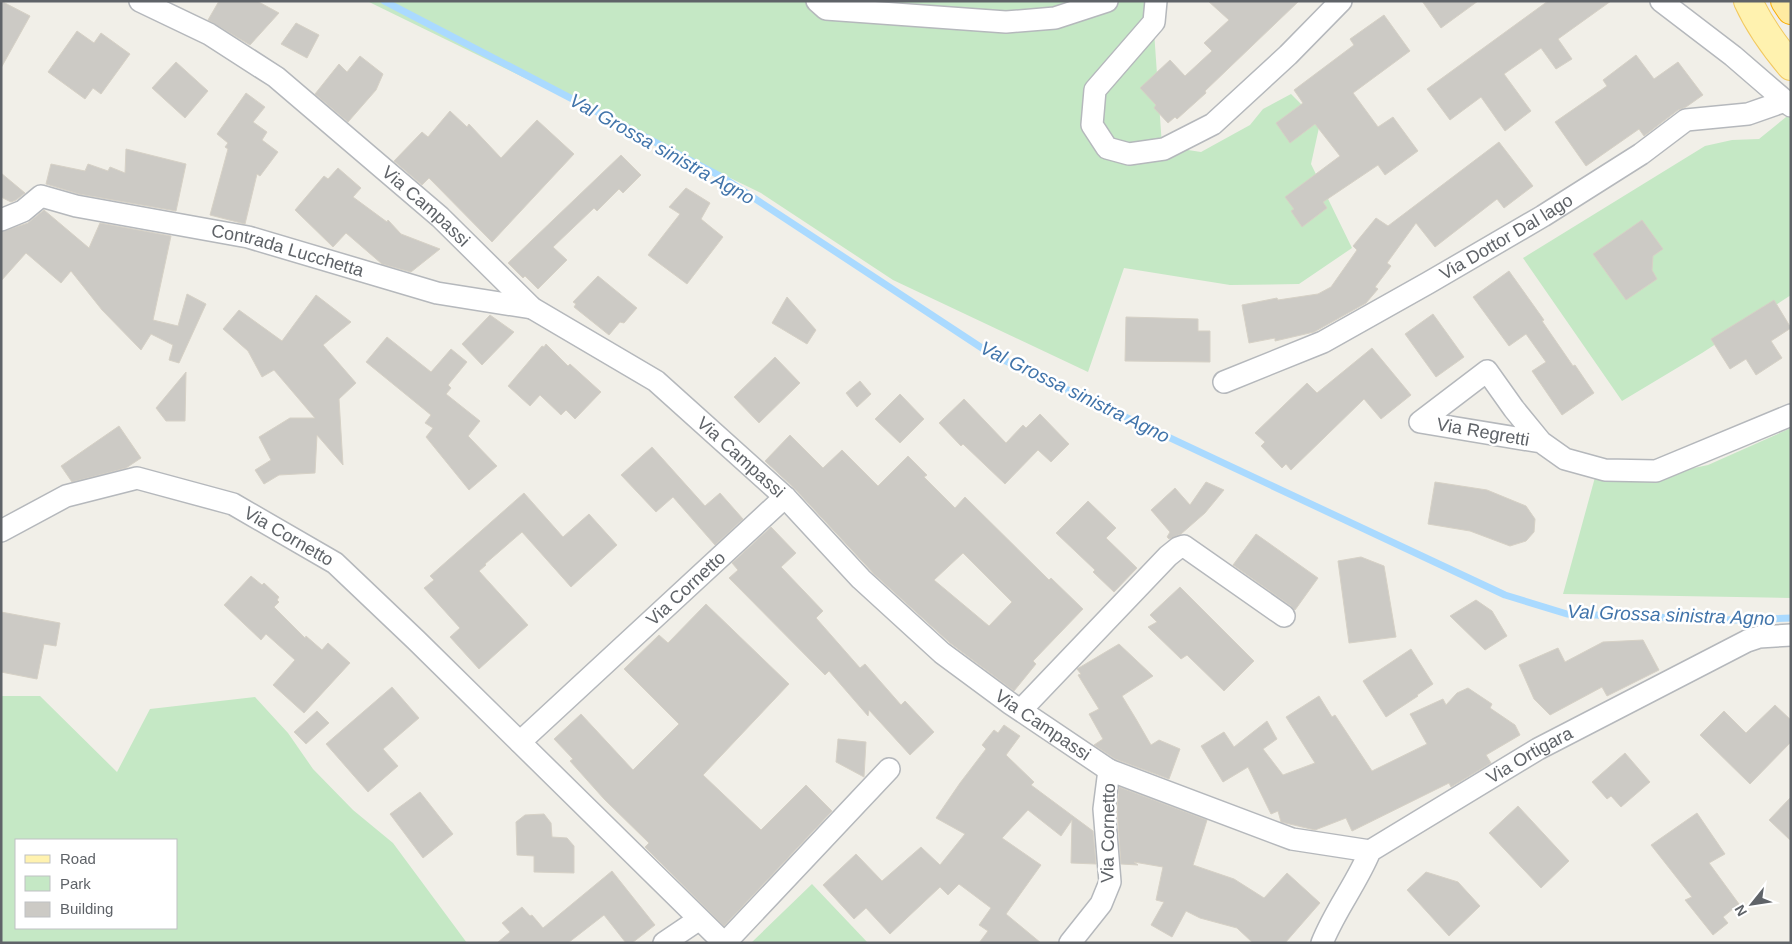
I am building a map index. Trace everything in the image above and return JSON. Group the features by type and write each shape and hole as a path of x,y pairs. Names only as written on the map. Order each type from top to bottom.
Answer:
{"highway":[{"path":"1785,1 1791,10"}],"main road":[{"path":"1748,1 1756,18 1774,46 1791,66"}],"street":[{"name":"Via Campassi","path":"140,1 209,34 276,77 440,217 532,308 656,381 785,497 861,579 942,653 1021,710 1109,770 1292,839 1370,851"},
{"path":"817,1 826,8 836,10 1006,22 1055,18 1107,1"},
{"path":"1156,1 1154,22 1095,90 1092,125 1107,148 1129,154 1164,149 1213,124 1288,55 1340,1"},
{"name":"Via Dottor Dal lago","path":"1661,1 1733,56 1788,103"},
{"name":"Via Dottor Dal lago","path":"1224,382 1323,342 1420,288 1543,216 1641,154 1686,120 1748,114 1788,103"},
{"name":"Contrada Lucchetta","path":"1,220 23,211 40,196 76,206 248,237 436,293 532,308"},
{"name":"Via Regretti","path":"1541,442 1420,422 1488,371 1514,409 1541,442 1565,459 1606,470 1656,471 1791,415"},
{"name":"Via Cornetto","path":"1,531 66,496 137,478 233,504 335,563 520,742 698,920 724,943 889,769"},
{"name":"Via Cornetto","path":"520,742 785,497"},
{"path":"1021,710 1168,556 1178,548 1188,547 1284,616"},
{"name":"Via Ortigara","path":"1370,851 1538,749 1574,730 1668,684 1747,642 1760,637 1791,635"},
{"name":"Via Cornetto","path":"1070,943 1102,904 1110,882 1104,810 1109,770"},
{"path":"1322,943 1331,922 1357,878 1370,851"},
{"path":"664,943 698,920"}],"green space":[{"path":"367,1 1159,1 1154,31 1162,146 1201,152 1250,125 1263,109 1291,94 1320,123 1311,164 1352,248 1299,284 1230,285 1124,268 1088,372 893,280 761,193"},
{"path":"1791,113 1791,295 1702,353 1622,401 1523,258 1705,146 1732,140 1759,139"},
{"path":"1791,428 1791,598 1563,594 1597,470 1661,475 1708,465"},
{"path":"1,696 40,696 117,772 150,709 255,697 288,733 313,769 353,810 393,843 467,943 1,943"},
{"path":"812,884 868,943 751,943"}],"building":[{"path":"1,1 30,16 1,68"},
{"path":"219,1 257,1 279,13 250,45 208,20"},
{"path":"1208,1 1299,1 1205,91 1206,93 1177,119 1175,117 1168,123 1154,108 1156,105 1140,88 1170,60 1185,76 1212,51 1204,43 1229,20"},
{"path":"1422,1 1478,1 1441,28"},
{"path":"1548,1 1611,1 1558,39 1572,59 1556,69 1541,48 1504,74 1531,111 1505,131 1481,97 1450,120 1427,89"},
{"path":"1384,15 1410,51 1353,93 1378,127 1393,117 1418,151 1385,175 1378,165 1323,202 1327,208 1302,227 1291,211 1294,209 1285,197 1340,156 1315,124 1290,143 1276,123 1303,103 1294,90 1354,45 1350,39"},
{"path":"296,23 319,35 307,58 281,44"},
{"path":"77,31 94,43 101,33 130,54 101,94 93,88 85,99 48,72"},
{"path":"1636,55 1654,79 1678,62 1703,95 1686,107 1678,110 1644,136 1639,129 1586,166 1555,122 1607,86 1603,80"},
{"path":"360,56 383,74 376,90 348,122 315,94 339,64 347,72"},
{"path":"176,62 208,91 185,118 152,88"},
{"path":"246,93 265,107 253,122 267,132 262,140 278,152 260,176 257,174 245,224 210,215 228,149 225,147 228,143 217,134"},
{"path":"450,111 467,127 469,124 501,158 537,120 574,154 492,242 429,178 422,185 394,161 422,132 428,137"},
{"path":"1499,142 1533,186 1504,208 1497,199 1435,247 1416,223 1387,263 1391,266 1375,287 1378,289 1366,303 1314,332 1275,341 1275,338 1249,343 1242,305 1277,298 1278,300 1318,294 1331,287 1357,250 1353,246 1376,218 1388,226"},
{"path":"126,149 186,164 176,211 79,194 46,184 51,164 85,171 88,164 108,171 110,167 125,173"},
{"path":"621,155 641,175 623,193 619,189 597,211 594,208 553,247 567,260 538,289 525,276 523,278 508,263"},
{"path":"338,168 361,188 353,197 387,222 388,220 401,234 440,249 411,272 382,264 346,233 333,247 295,210 324,176 328,179"},
{"path":"1,173 25,193 11,202 1,197"},
{"path":"686,188 710,203 701,219 723,237 687,284 648,255 680,214 669,207"},
{"path":"44,210 89,248 100,223 171,236 153,320 178,326 187,294 206,304 179,363 169,360 173,345 151,334 141,350 102,310 71,271 61,283 26,253 1,281 1,232 28,223"},
{"path":"1642,220 1663,249 1653,256 1652,270 1657,279 1626,300 1593,254"},
{"path":"1509,271 1544,320 1542,321 1573,366 1575,365 1594,393 1562,415 1532,371 1546,362 1526,334 1509,346 1473,297"},
{"path":"598,276 637,308 624,323 620,322 609,335 574,307 576,304 573,302"},
{"path":"316,295 351,322 323,345 356,383 339,399 343,465 317,435 315,473 279,475 264,484 255,470 271,460 259,437 290,418 315,418 274,370 262,377 248,351 223,329 239,310 282,341"},
{"path":"787,297 816,330 807,344 772,323"},
{"path":"1774,300 1791,328 1771,341 1782,358 1756,375 1746,359 1730,369 1711,339"},
{"path":"1433,314 1464,357 1436,377 1405,334"},
{"path":"490,315 514,332 482,365 462,344"},
{"path":"1126,317 1198,319 1198,331 1210,331 1210,362 1125,361"},
{"path":"387,337 431,372 451,349 467,362 448,385 451,388 446,394 480,421 468,436 497,466 469,490 426,437 433,428 425,423 431,415 366,362"},
{"path":"546,344 568,366 570,364 601,392 575,419 566,410 561,415 540,395 530,406 508,386 542,346 544,347"},
{"path":"1372,348 1411,395 1381,419 1364,399 1291,470 1286,464 1282,468 1261,446 1265,442 1255,433 1307,383 1317,393"},
{"path":"775,357 800,383 759,423 734,397"},
{"path":"186,372 185,421 166,421 156,408"},
{"path":"860,381 871,394 857,407 846,393"},
{"path":"900,394 924,419 900,443 875,419"},
{"path":"964,399 1006,443 1023,425 1026,428 1040,414 1069,444 1051,462 1038,450 1005,484 963,444 961,446 939,423"},
{"path":"119,426 141,458 126,468 72,482 61,466"},
{"path":"790,435 823,468 842,450 878,486 908,456 927,475 924,477 955,508 965,497 1049,580 1051,578 1083,609 1033,661 1036,664 1014,691 950,643 874,574 794,488 765,461","holes":["963,553 1012,602 989,626 934,580"]},
{"path":"652,447 705,506 720,493 743,519 715,545 673,497 656,512 621,475"},
{"path":"1206,482 1224,490 1205,513 1181,534 1169,539 1167,537 1170,532 1151,510 1175,488 1190,505"},
{"path":"1435,482 1487,490 1526,506 1535,519 1534,532 1526,541 1510,546 1470,531 1428,524"},
{"path":"524,493 563,537 589,514 617,545 571,587 522,532 485,564 479,571 528,625 479,669 450,637 460,628 424,588 434,580 430,576"},
{"path":"1088,501 1116,528 1106,538 1137,568 1114,592 1093,572 1095,570 1056,533"},
{"path":"771,527 796,553 781,567 823,611 816,618 860,668 865,664 901,705 905,701 934,732 910,755 869,710 868,716 829,671 825,675 729,578 738,570 732,563"},
{"path":"1256,534 1318,578 1295,610 1233,565"},
{"path":"1361,557 1384,566 1396,637 1349,643 1338,561"},
{"path":"251,576 262,585 264,583 279,597 277,600 279,602 274,607 305,638 306,636 322,650 328,643 350,663 304,713 273,685 295,660 266,634 261,640 224,605"},
{"path":"1180,587 1254,661 1224,691 1187,655 1181,659 1148,627 1157,622 1150,615"},
{"path":"1476,600 1492,611 1507,636 1485,650 1450,616"},
{"path":"706,604 789,684 703,775 761,830 806,785 832,811 724,926 645,847 649,843 604,799 570,761 573,759 554,739 581,714 633,770 679,724 624,669 659,635 668,643"},
{"path":"1,612 60,623 56,646 44,644 37,679 1,672"},
{"path":"1643,640 1659,670 1607,696 1602,687 1550,715 1534,699 1519,665 1558,648 1565,662 1603,642"},
{"path":"1119,644 1153,676 1122,696 1151,745 1159,740 1180,749 1169,779 1115,759 1094,745 1103,739 1089,714 1099,709 1078,675 1081,674 1077,669"},
{"path":"1411,649 1433,684 1386,717 1363,681"},
{"path":"392,687 419,718 383,749 398,766 368,792 326,744"},
{"path":"1468,688 1492,704 1490,708 1515,725 1520,735 1486,755 1491,763 1451,787 1449,783 1352,831 1346,818 1315,830 1281,822 1278,811 1271,814 1248,767 1223,782 1201,746 1224,732 1234,747 1267,721 1277,739 1263,749 1283,775 1315,763 1286,717 1319,696 1332,717 1335,715 1372,771 1427,744 1410,714 1443,699 1446,705 1457,693"},
{"path":"1775,705 1791,720 1791,742 1750,784 1700,735 1724,711 1746,733"},
{"path":"317,711 329,723 306,744 294,732"},
{"path":"1004,725 1020,736 1006,755 1034,782 1031,785 1093,831 1096,864 1071,863 1072,820 1061,836 1028,810 1002,838 1041,865 1006,914 1041,943 979,943 988,931 979,925 991,908 959,884 948,895 940,887 890,934 866,908 854,919 823,885 856,854 882,881 921,847 940,865 965,834 936,818 986,749 982,745 994,730 998,733"},
{"path":"838,739 866,742 864,777 836,762"},
{"path":"1625,753 1650,782 1621,807 1611,796 1607,799 1592,782"},
{"path":"1119,787 1207,820 1193,865 1234,879 1264,898 1287,873 1320,903 1285,943 1253,943 1237,928 1200,918 1186,911 1172,937 1151,925 1164,902 1156,900 1163,867 1134,862 1138,865 1121,864 1117,809"},
{"path":"420,792 453,834 423,858 390,814"},
{"path":"1791,797 1791,841 1769,820"},
{"path":"1518,806 1569,861 1541,888 1489,833"},
{"path":"1697,813 1725,854 1709,863 1739,904 1723,917 1728,923 1713,935 1685,900 1692,897 1651,845"},
{"path":"544,814 551,823 552,837 567,838 574,846 574,873 534,872 534,856 517,855 516,822 525,815"},
{"path":"612,871 655,925 632,943 626,943 604,915 568,943 497,943 510,932 502,923 522,907 543,928"},
{"path":"1426,872 1458,882 1480,906 1449,936 1407,890"}],"waterway":[{"name":"Val Grossa sinistra Agno","path":"384,1 722,177 991,354 1505,595 1567,614 1736,620 1791,618"}]}
